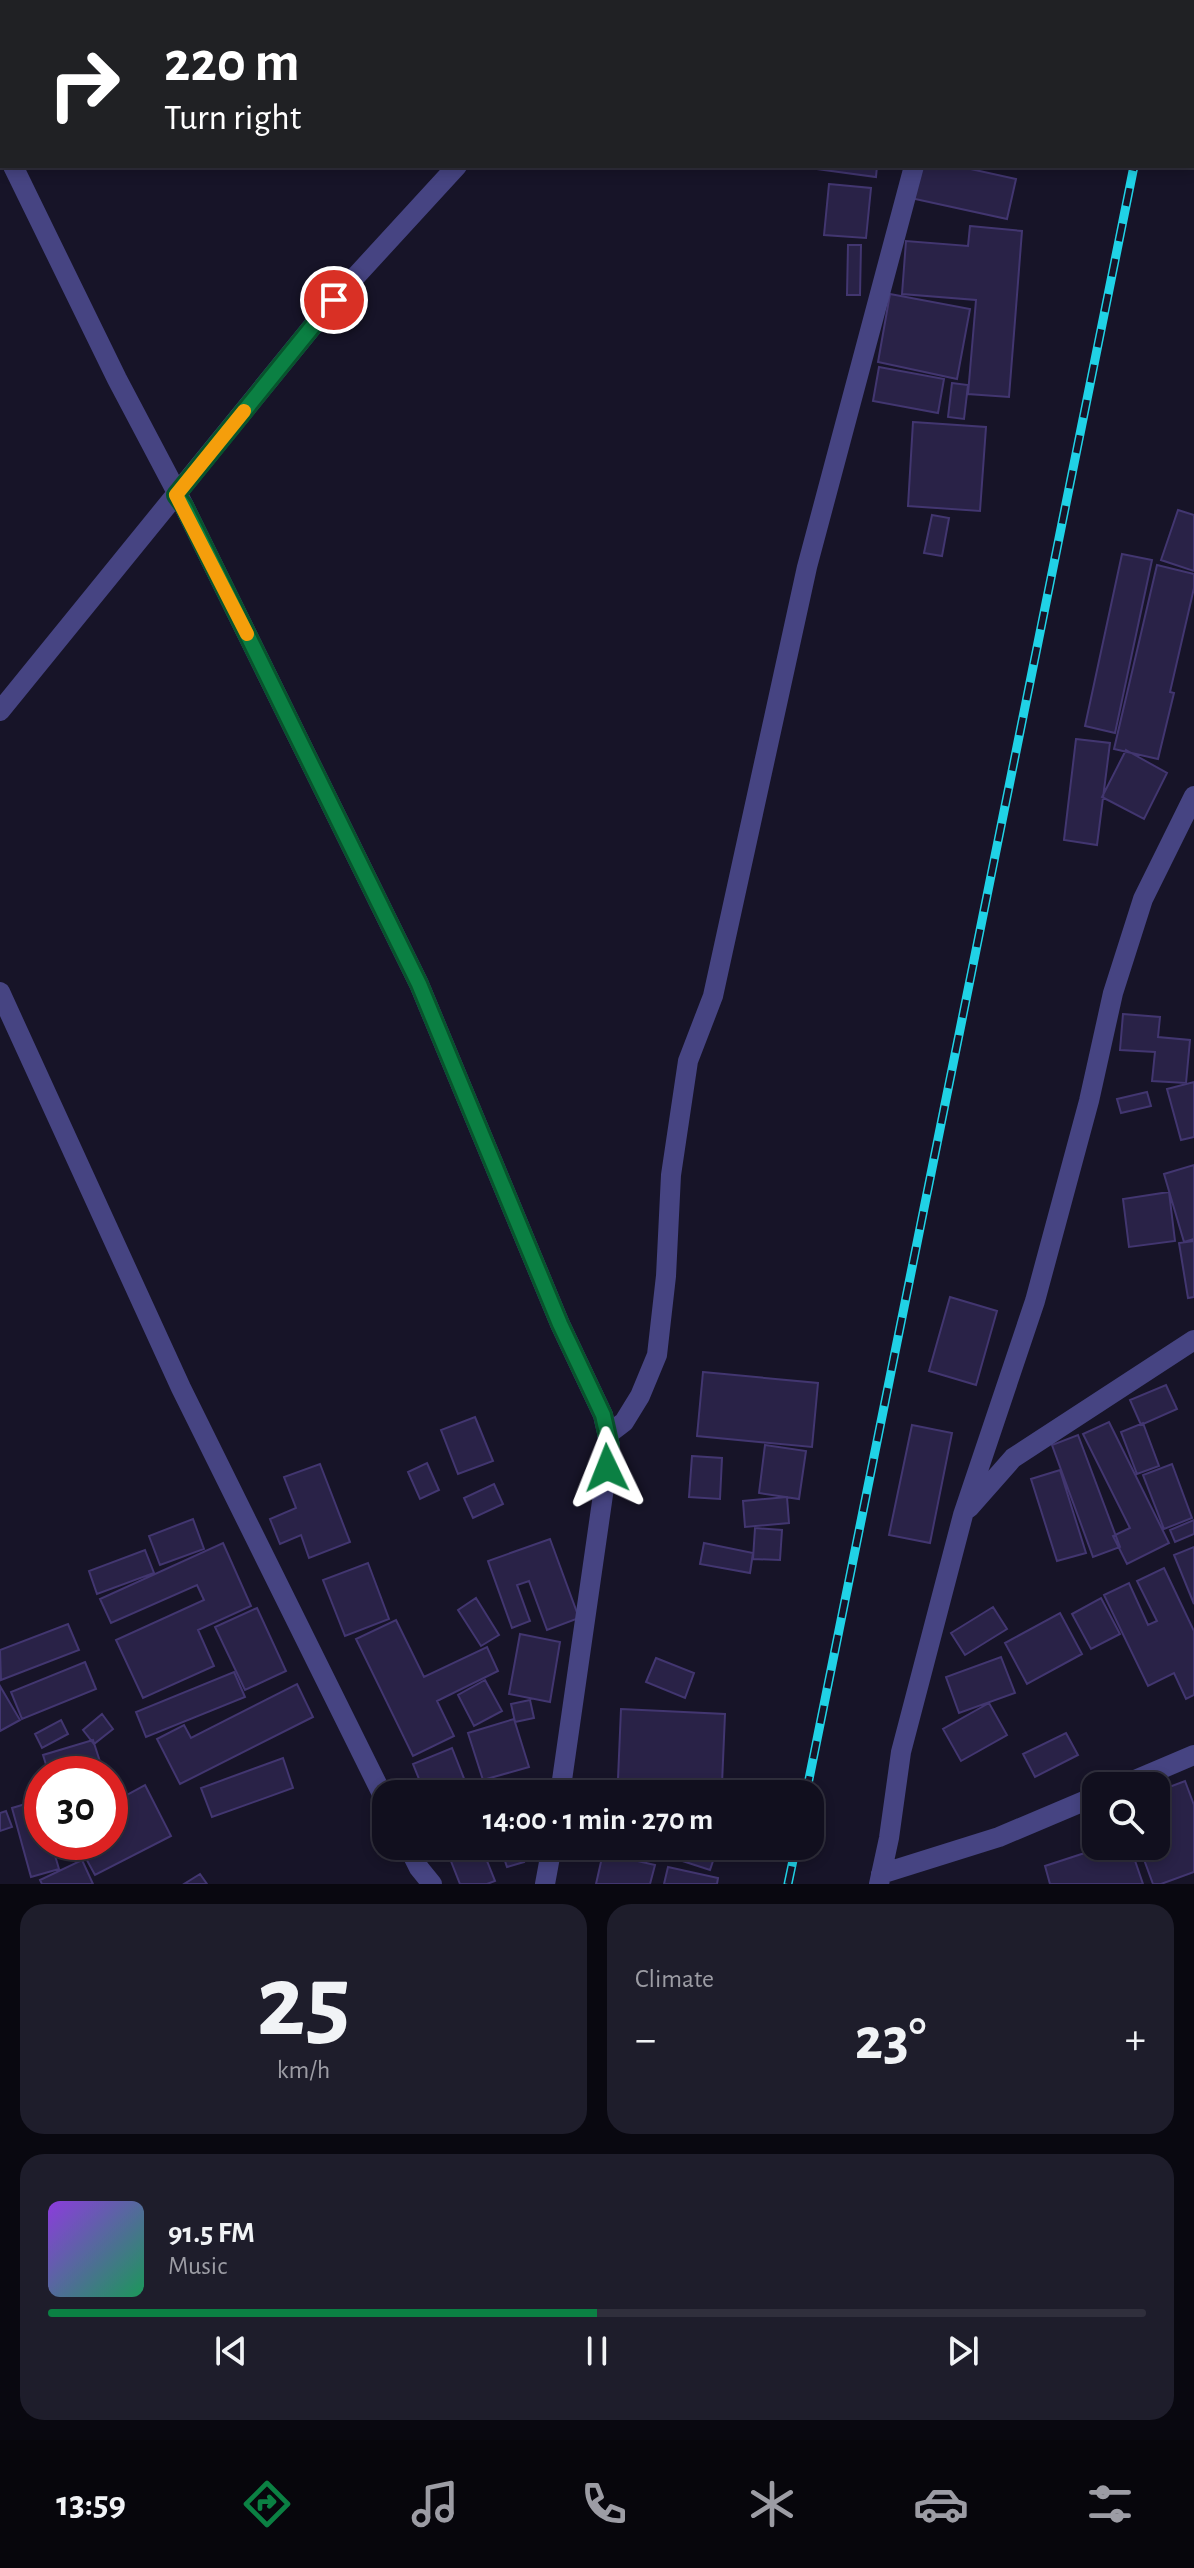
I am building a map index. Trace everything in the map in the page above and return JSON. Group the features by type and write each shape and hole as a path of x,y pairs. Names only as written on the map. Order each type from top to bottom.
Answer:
{"street":[{"path":"14,168 419,984 560,1324 603,1415 610,1446 562,1780"},
{"path":"0,711 334,300 455,168"},
{"path":"607,1435 624,1422 640,1396 657,1355 666,1276 671,1175 688,1061 713,996 807,567 913,168"},
{"path":"880,1879 901,1752 963,1515 1035,1301 1112,1003 1143,899 1194,796"},
{"path":"0,992 181,1388 375,1780"},
{"path":"963,1515 1013,1458 1194,1340"},
{"path":"1154,1772 1194,1755"},
{"path":"880,1879 999,1837 1082,1802"},
{"path":"415,1860 432,1884"},
{"path":"545,1884 549,1860"}],"building":[{"path":"809,168 877,168 876,177"},
{"path":"912,168 966,168 1016,179 1007,219 906,197"},
{"path":"829,184 871,188 866,238 824,235"},
{"path":"970,226 1022,231 1009,397 968,394 976,300 902,294 906,241 968,246"},
{"path":"848,245 861,245 860,295 847,295"},
{"path":"890,294 970,309 957,379 878,362"},
{"path":"879,367 944,379 938,413 873,401"},
{"path":"952,383 968,385 964,419 948,417"},
{"path":"913,422 986,427 980,511 908,506"},
{"path":"1178,510 1194,515 1194,571 1161,560"},
{"path":"932,515 949,518 942,556 924,553"},
{"path":"1122,554 1152,560 1115,733 1085,726"},
{"path":"1157,565 1194,574 1194,588 1170,692 1174,693 1158,759 1114,749"},
{"path":"1076,739 1110,743 1097,845 1064,840"},
{"path":"1126,750 1167,773 1144,819 1102,797"},
{"path":"1123,1014 1160,1017 1158,1037 1190,1040 1186,1083 1152,1081 1155,1052 1120,1050"},
{"path":"1194,1082 1194,1137 1181,1140 1167,1089"},
{"path":"1147,1092 1151,1106 1121,1113 1117,1099"},
{"path":"1194,1165 1194,1239 1184,1242 1164,1174"},
{"path":"1169,1192 1175,1241 1129,1247 1123,1199"},
{"path":"1194,1241 1194,1297 1188,1298 1179,1243"},
{"path":"950,1297 997,1311 976,1385 929,1371"},
{"path":"703,1372 818,1383 812,1447 697,1436"},
{"path":"1166,1385 1177,1409 1141,1425 1130,1400"},
{"path":"475,1417 493,1461 458,1474 441,1430"},
{"path":"1109,1422 1169,1543 1127,1564 1113,1536 1130,1528 1083,1434"},
{"path":"1143,1423 1159,1466 1137,1474 1121,1432"},
{"path":"912,1425 952,1433 930,1543 889,1535"},
{"path":"1078,1435 1120,1547 1093,1557 1052,1445"},
{"path":"765,1445 806,1451 799,1499 759,1493"},
{"path":"692,1456 722,1458 720,1499 689,1497"},
{"path":"427,1463 439,1490 420,1499 408,1472"},
{"path":"320,1464 350,1542 309,1558 301,1535 280,1544 270,1519 296,1508 284,1477"},
{"path":"1172,1464 1192,1518 1164,1529 1143,1475"},
{"path":"1060,1470 1086,1553 1057,1561 1031,1479"},
{"path":"494,1484 503,1504 473,1518 464,1498"},
{"path":"787,1497 789,1523 745,1527 743,1501"},
{"path":"193,1519 204,1549 160,1565 149,1536"},
{"path":"1194,1520 1194,1534 1175,1542 1170,1530"},
{"path":"755,1528 782,1530 780,1560 753,1559"},
{"path":"550,1539 579,1618 547,1630 529,1581 517,1585 530,1621 512,1628 488,1561"},
{"path":"223,1543 251,1606 198,1630 214,1666 143,1698 116,1640 204,1600 197,1585 111,1623 100,1599"},
{"path":"704,1543 753,1553 750,1573 700,1564"},
{"path":"1194,1547 1194,1604 1174,1555"},
{"path":"145,1550 154,1573 97,1594 89,1571"},
{"path":"368,1563 389,1619 345,1636 323,1580"},
{"path":"1164,1568 1194,1631 1194,1695 1186,1699 1174,1673 1148,1686 1104,1595 1129,1583 1148,1625 1157,1621 1137,1581"},
{"path":"476,1598 499,1635 481,1646 458,1610"},
{"path":"1101,1598 1120,1634 1091,1649 1072,1614"},
{"path":"993,1607 1007,1629 965,1655 951,1633"},
{"path":"257,1608 286,1671 245,1690 215,1627"},
{"path":"1060,1613 1082,1654 1027,1684 1005,1643"},
{"path":"396,1620 424,1677 487,1647 498,1671 437,1701 454,1736 413,1756 356,1639"},
{"path":"68,1624 79,1650 1,1680 0,1650"},
{"path":"520,1634 560,1642 550,1702 509,1694"},
{"path":"1001,1657 1015,1693 959,1713 946,1677"},
{"path":"656,1658 694,1673 685,1698 646,1682"},
{"path":"85,1662 96,1689 22,1719 11,1692"},
{"path":"234,1672 245,1697 146,1737 136,1712"},
{"path":"485,1680 502,1711 474,1726 458,1695"},
{"path":"297,1684 313,1717 180,1784 157,1739 184,1725 191,1738"},
{"path":"0,1686 20,1720 0,1731"},
{"path":"530,1700 534,1718 515,1722 511,1704"},
{"path":"989,1703 1007,1735 961,1761 943,1729"},
{"path":"621,1709 725,1714 722,1780 618,1779"},
{"path":"102,1714 113,1729 94,1744 83,1730"},
{"path":"514,1719 529,1767 483,1780 468,1733"},
{"path":"61,1720 68,1734 42,1748 35,1734"},
{"path":"1066,1733 1078,1755 1035,1777 1023,1754"},
{"path":"93,1740 98,1756 43,1756"},
{"path":"452,1748 465,1780 419,1780 413,1764"},
{"path":"283,1758 293,1788 212,1817 201,1788"},
{"path":"1185,1781 1194,1805 1194,1872 1153,1884 1144,1860 1170,1860 1170,1787"},
{"path":"145,1785 171,1836 128,1858 128,1794"},
{"path":"24,1804 24,1852 12,1808"},
{"path":"6,1811 12,1827 0,1831 0,1813"},
{"path":"1082,1854 1082,1860 1135,1860 1143,1884 1050,1884 1045,1866"},
{"path":"26,1860 56,1860 59,1869 31,1877"},
{"path":"82,1860 93,1884 42,1884 40,1880"},
{"path":"87,1860 124,1860 95,1875"},
{"path":"451,1860 487,1860 495,1881 460,1884"},
{"path":"505,1860 523,1860 524,1862 507,1867"},
{"path":"601,1860 633,1860 655,1865 650,1884 596,1884"},
{"path":"679,1860 713,1860 710,1870"},
{"path":"668,1867 718,1878 717,1884 664,1884"},
{"path":"200,1874 207,1884 184,1884"}],"railway":[{"path":"809,1780 1134,168"},
{"path":"788,1884 793,1860"}],"slow traffic":[{"path":"244,411 176,495 247,634"}],"route":[{"path":"334,300 176,495 419,984 560,1324 603,1415 610,1446 607,1468"}]}
